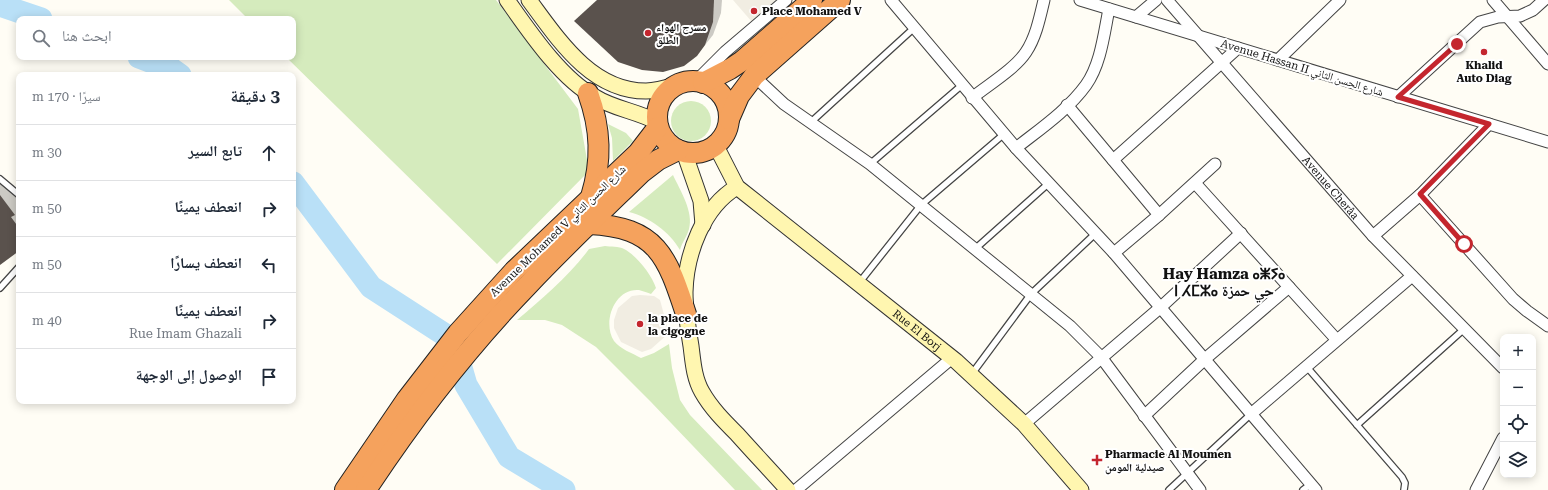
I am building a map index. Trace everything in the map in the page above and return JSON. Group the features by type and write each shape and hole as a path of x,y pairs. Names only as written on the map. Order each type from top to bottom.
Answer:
{"highway":[{"path":"812,0 730,69 699,82 676,86 663,97 657,113 658,124 665,140 681,151 697,153 707,151 716,146 723,138 739,96 754,76 840,0"},
{"path":"699,82 712,87 725,100 729,119"},
{"path":"588,94 597,122 600,153 591,197"},
{"name":"Avenue Mohamed V شارع الحسن الثاني","path":"521,277 591,197 638,153 658,124"},
{"name":"Avenue Mohamed V شارع الحسن الثاني","path":"345,490 367,478 402,405 481,307 589,224 649,166 681,151"},
{"path":"589,224 613,225 635,232 654,245 668,263 686,314"}],"main road":[{"path":"507,0 545,50 588,94 603,102 639,113 658,124"},
{"path":"529,0 576,58 596,75 608,82 633,90 646,91 676,86"},
{"path":"716,146 737,187 726,194 716,204 703,225 694,246 688,268 685,291 686,314 696,378 709,404 788,490"},
{"path":"681,151 701,201 703,225"},
{"name":"Rue El Borj","path":"737,187 952,358 1024,424 1081,490"}],"street":[{"path":"699,82 736,42 786,0"},
{"path":"891,0 972,98 1016,148 1114,253 1161,307 1251,414 1310,488"},
{"path":"972,98 1019,60 1026,52 1034,34 1044,0"},
{"name":"Avenue Hassan II شارع الحسن الثاني","path":"1080,0 1548,142"},
{"path":"1136,17 1156,0"},
{"name":"Avenue Cherâa","path":"1167,0 1373,236 1500,365"},
{"path":"1493,0 1548,64"},
{"path":"1398,97 1480,22 1494,18 1509,18 1526,14 1544,0"},
{"path":"1278,60 1338,1"},
{"path":"1016,148 1067,105 1086,84 1095,67 1109,9"},
{"path":"1112,160 1238,48"},
{"path":"754,76 784,104 870,164 1070,326 1101,357 1200,490"},
{"path":"1067,105 1160,215"},
{"path":"1373,236 1420,194 1489,124"},
{"path":"1114,253 1160,215 1215,164"},
{"path":"1195,183 1336,339"},
{"path":"1420,194 1513,299 1526,311 1548,326"},
{"path":"1024,424 1161,307 1241,234"},
{"path":"1251,414 1336,339 1412,276"},
{"path":"1144,416 1205,359 1289,287"},
{"path":"796,490 952,358"},
{"path":"1476,490 1501,442"}],"lane":[{"path":"810,123 914,28"},
{"path":"870,164 962,85"},
{"path":"858,284 921,205 1004,134"},
{"path":"0,179 16,192"},
{"path":"975,249 1049,183"},
{"path":"971,375 1031,294 1096,234"},
{"path":"0,288 16,269"},
{"path":"1357,425 1464,328"},
{"path":"1306,366 1402,477 1405,483 1404,490"},
{"path":"1169,490 1251,414"}],"green space":[{"path":"229,0 496,0 578,109 589,171 497,264 289,60 296,60 296,16 245,16"},
{"path":"691,101 699,103 705,107 709,113 711,121 709,129 705,135 699,139 691,141 683,139 677,135 673,129 671,121 673,113 677,107 683,103"},
{"path":"608,124 626,133 633,141 613,161 612,138"},
{"path":"673,175 686,201 690,216 689,229 680,250 665,231 651,221 629,212"},
{"path":"605,246 622,248 634,256 647,272 656,288 651,294 639,290 630,291 617,301 610,316 609,325 614,341 623,349 641,358 654,353 669,344 672,368 680,400 690,415 762,490 735,490 596,347 562,325 545,320 517,320 565,277 589,249"}],"shaded area":[{"name":"Place Mohamed V","path":"733,0 778,0 752,22"},
{"name":"la place de la cigogne","path":"632,296 654,296 660,300 669,333 651,349 642,352 621,342 614,328 614,320 618,308"}],"building":[{"name":"مسرح الهواء الطلق","path":"597,0 714,0 713,22 705,45 697,56 684,66 663,72 642,70 618,62 574,21"},
{"path":"0,195 15,215 11,217 16,224 16,253 0,265"}],"waterway":[{"path":"0,5 32,16"},
{"path":"147,60 176,72"},
{"path":"296,187 371,287 453,340 466,385 509,457 564,490"}],"place":[{"name":"Place Mohamed V","path":"754,11"},
{"name":"مسرح الهواء الطلق","path":"648,33"},
{"name":"Khalid Auto Diag","path":"1484,52"},
{"name":"la place de la cigogne","path":"640,324"},
{"name":"Pharmacie Al Moumen صيدلية المومن","path":"1097,460"}],"district":[{"name":"Hay Hamza ⴰⵥⵢⴰ ⵏ ⵃⵎⵣⴰ حي حمزة","path":"1224,282"}],"route":[{"path":"1457,44 1398,97 1489,124 1420,194 1464,244"}]}
